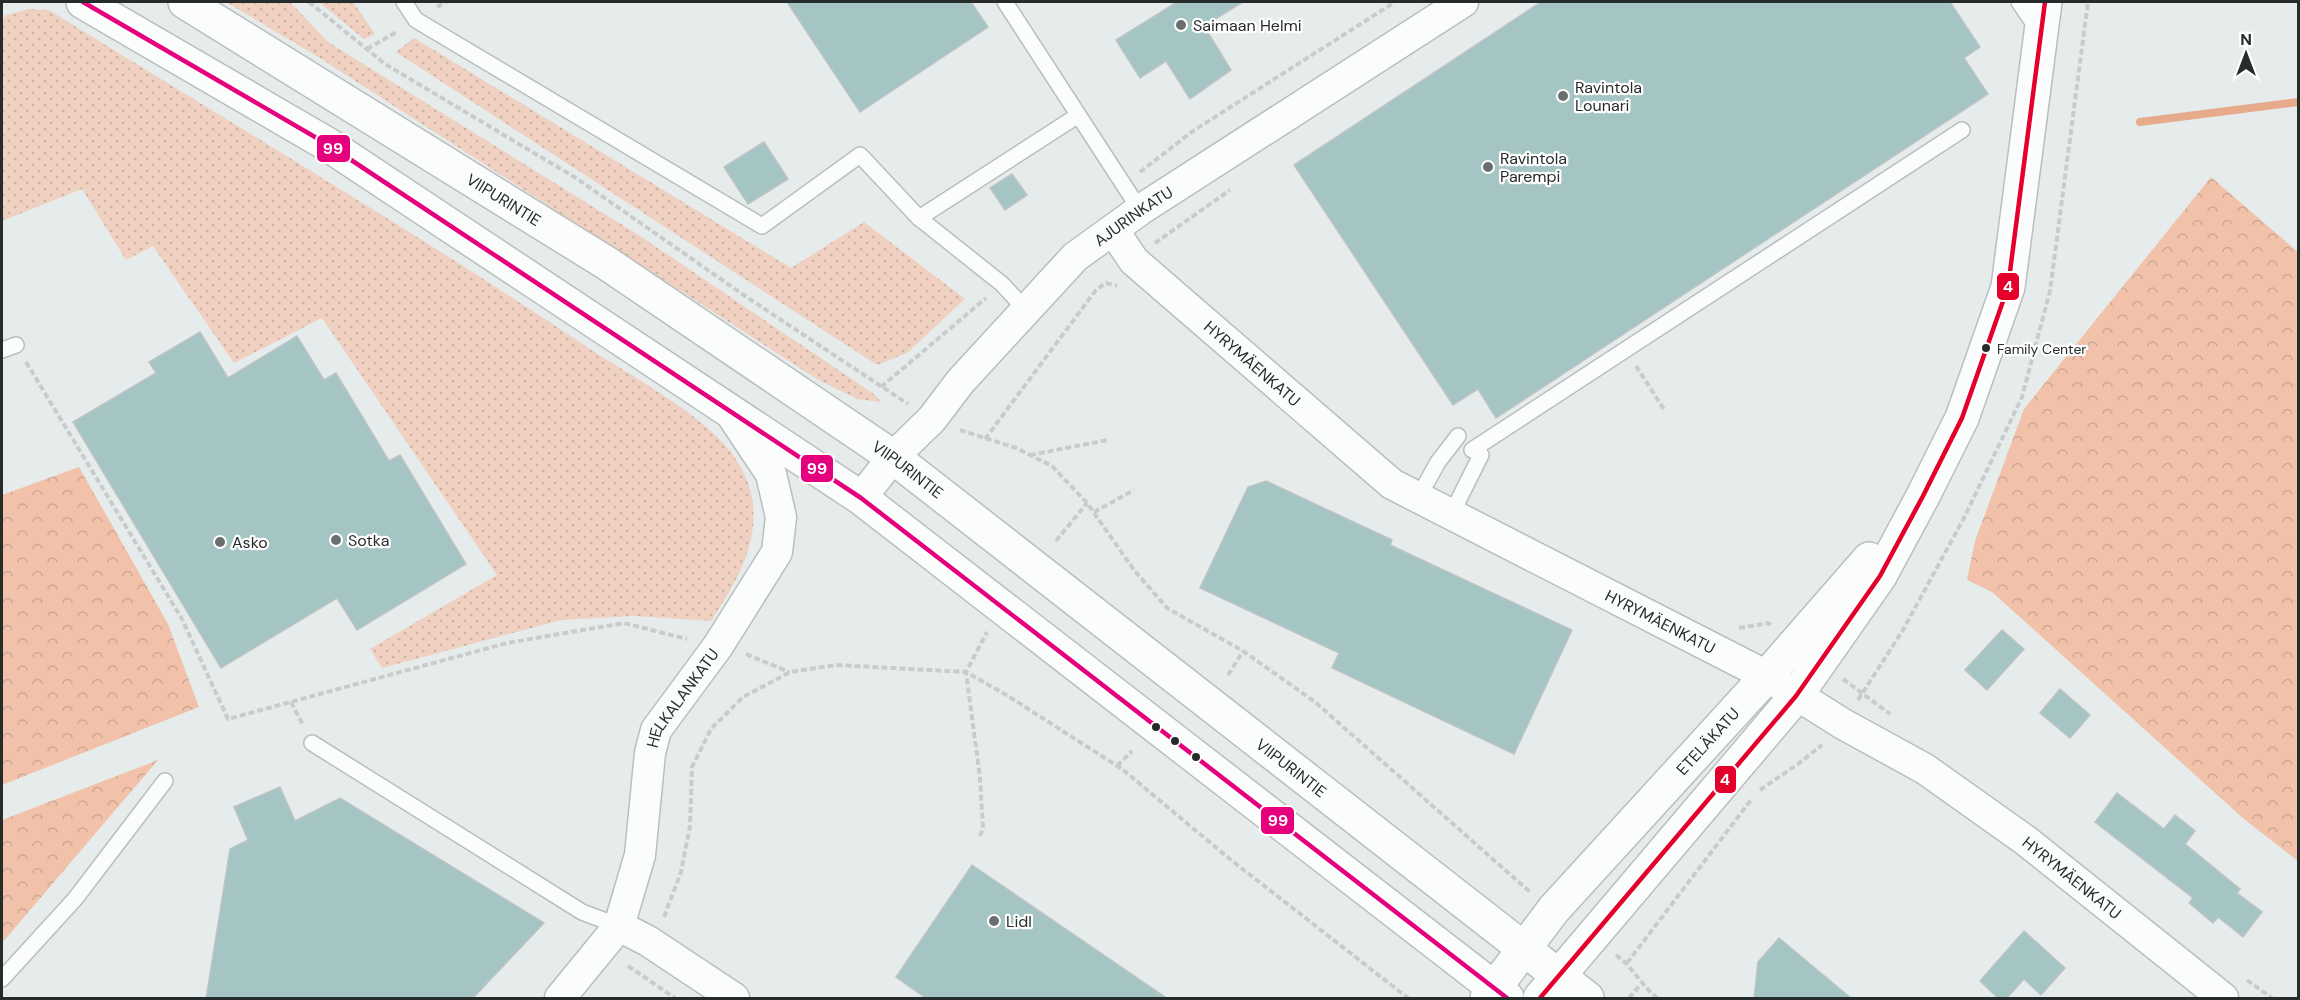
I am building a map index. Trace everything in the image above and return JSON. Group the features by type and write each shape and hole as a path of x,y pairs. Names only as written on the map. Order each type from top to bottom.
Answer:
{"main road":[{"path":"83,2 327,144 861,498 1496,995"},
{"name":"VIIPURINTIE","path":"185,2 608,264 893,458 1523,949 1550,988 1587,999"},
{"name":"ETELÄKATU","path":"1496,995 1523,949 1554,909 1767,676 1807,653 1880,576 1962,418 2008,287 2043,17"},
{"name":"ETELÄKATU","path":"1550,988 1796,696 1807,653"}],"street":[{"name":"AJURINKATU","path":"861,498 893,458 932,419 960,382 1075,257 1140,210 1463,2"},
{"name":"HYRYMÄENKATU","path":"1113,230 1134,261 1392,484 1767,676 1843,724 1925,769 2025,840 2223,999"},
{"name":"HELKALANKATU","path":"560,999 619,926 640,855 650,753 656,730 718,646 777,552 782,517 771,474 725,406"},
{"path":"619,926 648,941 734,999"}],"lane":[{"path":"404,2 416,20 762,226 860,155 919,218 1002,284 1026,310"},
{"path":"1005,2 1140,210"},
{"path":"2019,2 2043,17"},
{"path":"919,218 1077,116"},
{"path":"1451,515 1476,452 1624,350 1962,129"},
{"path":"1418,498 1438,462 1458,436"},
{"path":"312,743 582,912 619,926"},
{"path":"2,979 75,900 165,781"}],"path":[{"path":"309,2 385,64 576,178 745,296 932,419 1029,455 1052,466 1087,503 1134,570 1167,608 1243,651 1316,702 1518,883 1554,909"},
{"path":"985,439 1096,290 1158,240 1231,189"},
{"path":"1158,240 1163,249"},
{"path":"9,347 182,619 228,719 507,643 624,623 756,657 790,672"},
{"path":"1624,350 1665,411"},
{"path":"1029,455 1108,440"},
{"path":"1094,512 1134,490"},
{"path":"1056,541 1087,503"},
{"path":"1733,628 1768,623 1863,693"},
{"path":"980,836 983,828 980,778 966,672 980,642 991,627"},
{"path":"1228,675 1243,651"},
{"path":"618,970 628,966 659,928 681,872 690,826 692,767 711,729 743,697 790,672 836,665 966,672 1008,696 1117,766 1408,999"},
{"path":"1627,963 1760,789 1798,765 1843,724"},
{"path":"1117,766 1132,751"},
{"path":"1592,940 1627,963 1640,985 1657,999"},
{"path":"628,966 675,999"},
{"path":"1629,999 1640,985"}],"shaded area":[{"path":"226,2 290,2 328,42 640,236 874,394 881,402 857,399 817,379 315,55"},
{"path":"319,2 353,2 375,34 364,39"},
{"path":"29,9 49,10 323,178 652,387 712,432 739,464 749,485 753,506 753,526 743,565 711,621 635,616 561,620 382,668 370,649 497,575 322,318 234,363 153,246 126,260 82,189 2,221 2,20 6,15"},
{"path":"414,38 791,268 864,222 965,299 907,353 877,365 396,52"}],"green space":[{"path":"2211,177 2298,252 2298,861 2244,819 1992,592 1967,580 1975,541 2024,409"},
{"path":"79,467 168,624 199,707 2,785 2,495"},
{"path":"158,760 2,943 2,820"}],"building":[{"path":"787,2 971,2 988,27 860,112"},
{"path":"1177,2 1243,2 1204,26 1231,70 1190,99 1166,61 1140,78 1116,40"},
{"path":"1541,2 1950,2 1980,47 1964,58 1988,94 1496,418 1478,389 1453,405 1294,165"},
{"path":"764,142 788,179 748,204 724,167"},
{"path":"1012,174 1027,195 1005,210 990,188"},
{"path":"200,332 228,378 297,336 324,380 336,373 389,461 400,455 466,564 357,630 337,598 221,668 73,422 156,373 149,362"},
{"path":"1266,481 1392,540 1390,545 1572,630 1514,754 1332,668 1339,653 1200,588 1248,487"},
{"path":"2002,630 2024,649 1987,690 1965,670"},
{"path":"2060,689 2090,715 2070,738 2040,713"},
{"path":"280,787 295,821 340,798 544,923 472,999 206,999 230,849 248,840 234,807"},
{"path":"2117,793 2164,829 2175,815 2195,831 2185,844 2240,889 2237,893 2262,912 2243,937 2218,917 2213,923 2189,903 2193,898 2095,822"},
{"name":"Lidl","path":"972,865 1168,999 927,999 896,977"},
{"path":"2024,931 2065,968 2041,995 2024,979 2006,999 1999,999 1980,981"},
{"path":"1779,938 1852,999 1754,999 1758,962"}],"waterway":[{"path":"2140,122 2298,102"}],"transit line":[{"name":"99","path":"83,2 327,144 861,498 1507,998"},
{"name":"4","path":"1540,998 1796,696 1880,576 1923,496 1962,418 2008,287 2045,2"}],"place":[{"name":"Saimaan Helmi","path":"1181,25"},
{"name":"Ravintola Lounari","path":"1563,96"},
{"name":"Ravintola Parempi","path":"1488,167"},
{"name":"Family Center","path":"1986,348"},
{"name":"Sotka","path":"336,540"},
{"name":"Asko","path":"220,542"},
{"name":"Lidl","path":"994,921"}]}
